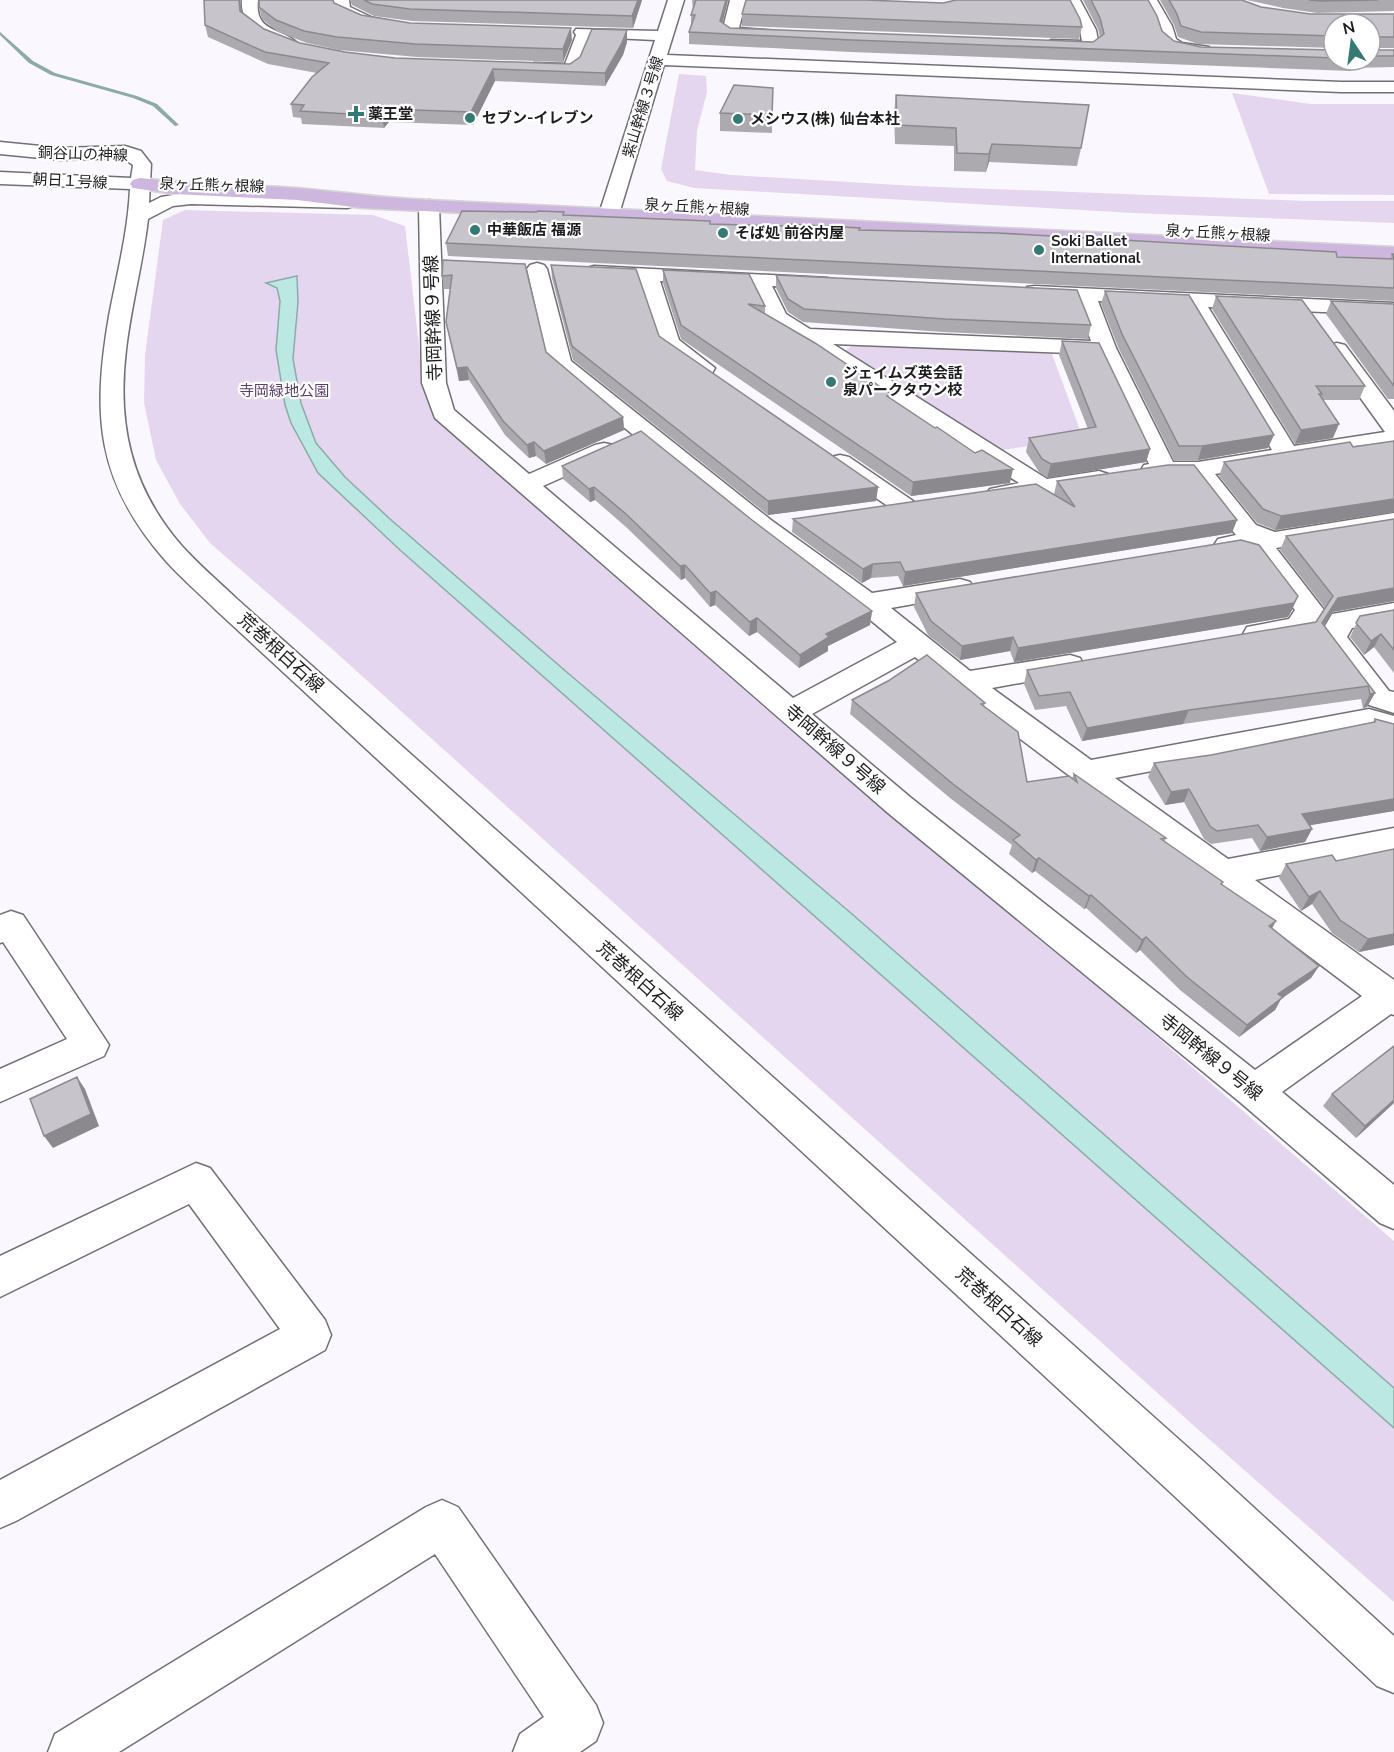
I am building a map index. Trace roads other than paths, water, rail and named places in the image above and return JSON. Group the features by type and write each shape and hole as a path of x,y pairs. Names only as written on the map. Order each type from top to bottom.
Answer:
{"main road":[{"name":"泉ヶ丘熊ヶ根線","path":"139,200 177,182 1394,253"},
{"name":"泉ヶ丘熊ヶ根線","path":"139,200 174,188 297,194 361,202 429,206 611,209 1394,241"}],"street":[{"path":"250,0 248,8 254,23 274,39 306,50"},
{"path":"341,0 344,10 369,22 401,26"},
{"name":"紫山幹線３号線","path":"611,209 676,0"},
{"path":"738,0 730,32 786,34"},
{"path":"1031,44 1091,46 1088,30 1072,0"},
{"path":"1149,0 1164,26 1169,42 1178,47 1197,51 1221,52"},
{"path":"563,32 664,36"},
{"path":"515,67 571,69 586,32"},
{"path":"658,60 1341,87 1394,87"},
{"name":"銅谷山の神線","path":"0,148 61,154 130,153 142,164 139,200"},
{"name":"朝日１号線","path":"0,178 139,200"},
{"path":"139,200 168,201 191,198 361,202"},
{"name":"荒巻根白石線","path":"139,200 116,332 109,406 111,433 117,456 129,484 143,512 167,546 227,605 1394,1669"},
{"name":"寺岡幹線９号線","path":"429,206 442,265 434,383 443,412 899,805 1254,1091 1394,1210"},
{"path":"837,283 545,270 560,364 762,526 867,603 964,682 1392,997 1254,1091"},
{"path":"647,274 669,343 718,377"},
{"path":"758,279 777,318 1043,488"},
{"path":"1014,291 1394,309"},
{"path":"1085,295 1104,348 1164,469"},
{"path":"1193,300 1287,455"},
{"path":"1305,305 1394,428"},
{"path":"806,336 1104,348"},
{"path":"526,484 645,432"},
{"path":"972,497 1164,469 1198,469 1394,438"},
{"path":"825,452 915,504 868,511"},
{"path":"1198,469 1247,531 1274,540 1394,521"},
{"path":"762,526 798,521"},
{"path":"1202,549 1237,543 1264,551 1310,610 1298,627 1229,639"},
{"path":"867,603 982,584"},
{"path":"1394,612 1342,620 1332,638 1379,698 1394,703"},
{"path":"791,712 917,644"},
{"path":"964,682 1091,661"},
{"path":"1086,772 1369,719 1394,728"},
{"path":"1224,873 1394,840"},
{"path":"0,929 11,925 91,1045 0,1086"},
{"path":"0,1277 196,1180 310,1335 0,1505"},
{"path":"73,1752 442,1523 578,1724 538,1752"}],"waterway":[{"path":"0,33 31,62 53,74 135,97 155,105 177,125"}],"place":[{"name":"薬王堂","path":"356,114"},
{"name":"セブン-イレブン","path":"470,118"},
{"name":"メシウス(株) 仙台本社","path":"738,119"},
{"name":"中華飯店 福源","path":"475,230"},
{"name":"そば処 前谷内屋","path":"723,233"},
{"name":"Soki Ballet International","path":"1039,250"},
{"name":"ジェイムズ英会話 泉パークタウン校","path":"831,382"}],"park label":[{"name":"寺岡緑地公園","path":"284,391"}]}
